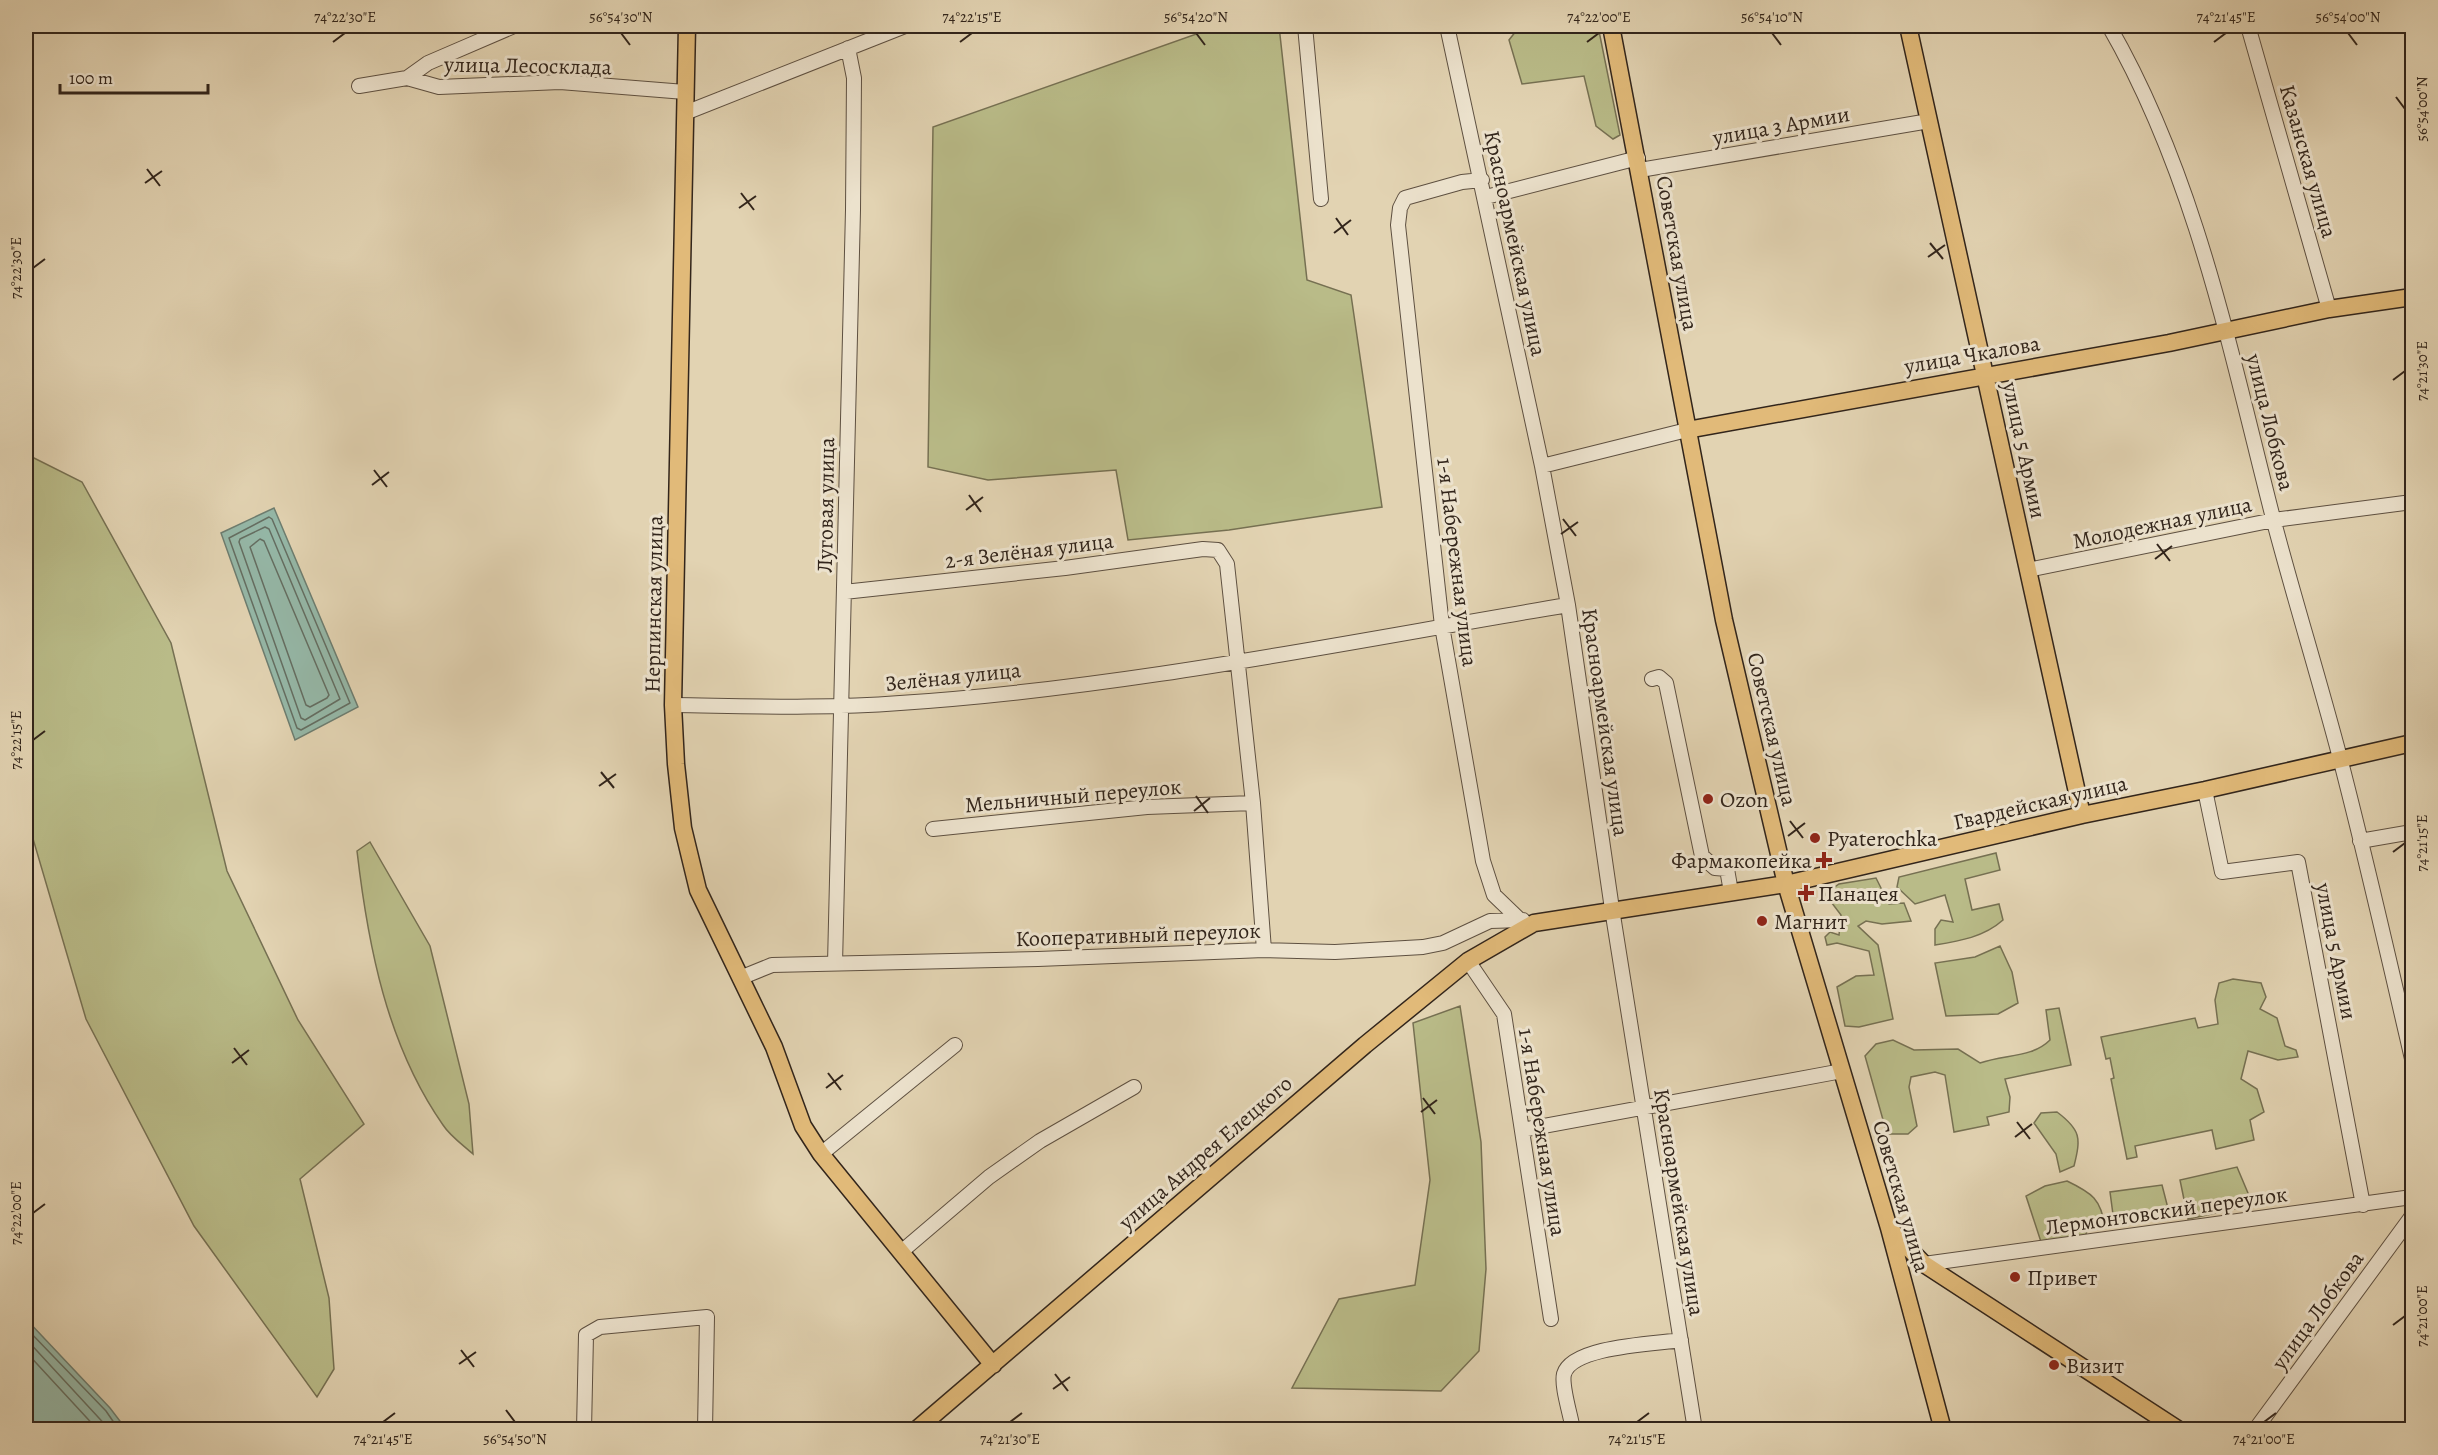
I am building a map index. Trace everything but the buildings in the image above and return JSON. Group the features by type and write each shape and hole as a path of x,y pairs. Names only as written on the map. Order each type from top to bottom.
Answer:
{"main road":[{"name":"Нерпинская улица","path":"687,26 673,705 683,828 698,890 774,1047 803,1126 821,1154 993,1365"},
{"name":"Советская улица","path":"1611,26 1724,620 1786,884 1888,1228 1943,1430"},
{"name":"улица 5 Армии","path":"1908,26 2082,815"},
{"name":"улица Чкалова","path":"1687,430 1985,374 2169,343 2329,309 2412,297"},
{"name":"Гвардейская улица","path":"1527,921 1786,884 2082,815 2412,743"},
{"name":"улица Андрея Елецкого","path":"916,1430 1365,1045 1468,961 1527,921"},
{"path":"1888,1228 1924,1264 2179,1430"}],"street":[{"path":"359,86 407,78 428,63 514,26"},
{"path":"685,113 905,26"},
{"path":"1305,26 1321,199"},
{"name":"Красноармейская улица","path":"1447,26 1486,197 1542,466 1568,605 1612,909 1695,1430"},
{"name":"улица Лобкова","path":"2109,26 2155,115 2180,175 2226,330 2274,520 2340,758 2412,1059"},
{"name":"Казанская улица","path":"2248,26 2329,309"},
{"name":"Луговая улица","path":"835,964 853,210 854,78 848,48"},
{"name":"улица Лесосклада","path":"407,78 439,87 560,82 685,92"},
{"name":"улица 3 Армии","path":"1486,197 1639,164 1929,121"},
{"name":"1-я Набережная улица","path":"1482,180 1462,182 1405,198 1400,208 1398,225 1443,626 1483,861 1494,895 1527,921"},
{"name":"улица Чкалова","path":"1542,466 1687,430"},
{"name":"Молодежная улица","path":"2028,570 2274,520 2412,502"},
{"name":"2-я Зелёная улица","path":"844,592 1065,568 1203,549 1218,550 1227,564 1236,663"},
{"name":"Зелёная улица","path":"673,705 841,707 966,698 1236,663 1568,605"},
{"path":"1236,663 1253,803 1264,950"},
{"path":"1652,679 1659,677 1666,683 1702,856 1715,868 1727,869 1731,892"},
{"name":"улица 5 Армии","path":"2205,790 2222,872 2298,862 2363,1205"},
{"name":"Мельничный переулок","path":"933,829 1147,807 1253,803"},
{"path":"2360,841 2412,832"},
{"name":"Кооперативный переулок","path":"740,978 772,965 1264,950 1335,952 1423,947 1443,943 1490,921 1527,921"},
{"name":"1-я Набережная улица","path":"1468,961 1504,1014 1551,1319"},
{"path":"821,1154 955,1045"},
{"path":"1522,1130 1842,1071"},
{"path":"901,1252 989,1177 1023,1153 1134,1087"},
{"name":"Лермонтовский переулок","path":"1924,1264 2412,1197"},
{"name":"улица Лобкова","path":"2255,1430 2412,1216"},
{"path":"584,1430 586,1335 600,1327 706,1317 705,1430"},
{"path":"1574,1430 1563,1377 1567,1366 1594,1351 1681,1340"}],"green space":[{"path":"1219,26 1279,26 1307,280 1351,295 1382,507 1229,530 1128,540 1116,470 988,480 928,467 933,127"},
{"path":"1520,26 1598,26 1620,135 1613,139 1596,126 1584,76 1522,84 1509,40"},
{"path":"26,454 82,482 171,643 227,871 298,1020 364,1124 300,1179 329,1298 334,1369 317,1397 194,1226 86,1019 26,815"},
{"path":"370,842 430,946 469,1104 473,1154 443,1125 407,1062 394,1028 374,958 357,851"},
{"path":"1996,853 2000,870 1965,879 1972,910 1999,904 2003,920 1980,934 1935,945 1935,929 1941,920 1953,922 1945,895 1915,904 1897,887 1899,877"},
{"path":"1876,878 1889,904 1904,903 1911,921 1882,924 1866,921 1858,926 1878,945 1893,1019 1859,1027 1845,1026 1837,987 1856,976 1874,975 1869,951 1837,943 1827,945 1825,937 1830,932 1839,935 1841,915 1825,894 1839,884"},
{"path":"2000,946 2012,972 2018,1003 1998,1014 1946,1016 1935,963 1975,957"},
{"path":"2233,979 2261,983 2266,997 2260,1009 2277,1018 2285,1046 2296,1050 2298,1057 2278,1060 2248,1051 2241,1079 2257,1089 2264,1112 2250,1120 2254,1140 2216,1149 2212,1130 2135,1146 2137,1157 2127,1159 2111,1079 2114,1078 2110,1058 2106,1059 2101,1037 2195,1018 2198,1028 2218,1024 2215,1000 2219,983"},
{"path":"1460,1006 1481,1142 1486,1269 1479,1351 1441,1391 1292,1388 1339,1299 1415,1285 1430,1180 1413,1023"},
{"path":"2059,1008 2071,1065 2005,1079 2010,1097 2009,1112 1987,1117 1989,1125 1954,1132 1945,1075 1935,1072 1911,1077 1909,1087 1917,1126 1908,1134 1887,1134 1865,1056 1876,1044 1893,1040 1914,1050 1958,1049 1980,1063 2027,1053 2043,1046 2050,1040 2046,1010"},
{"path":"2057,1112 2071,1124 2078,1141 2074,1166 2060,1172 2056,1154 2034,1123 2041,1113"},
{"path":"2237,1167 2253,1205 2188,1219 2180,1180"},
{"path":"2067,1181 2094,1198 2101,1210 2105,1227 2087,1231 2083,1243 2043,1248 2026,1196 2045,1186"},
{"path":"2162,1185 2170,1216 2114,1222 2110,1192"}],"water":[{"path":"274,508 358,707 295,740 221,533"},
{"path":"26,1319 110,1408 126,1429 26,1429"}],"place":[{"name":"Ozon","path":"1708,799"},
{"name":"Pyaterochka","path":"1815,838"},
{"name":"Фармакопейка","path":"1824,860"},
{"name":"Панацея","path":"1806,893"},
{"name":"Магнит","path":"1762,921"},
{"name":"Привет","path":"2015,1277"},
{"name":"Визит","path":"2054,1365"}]}
